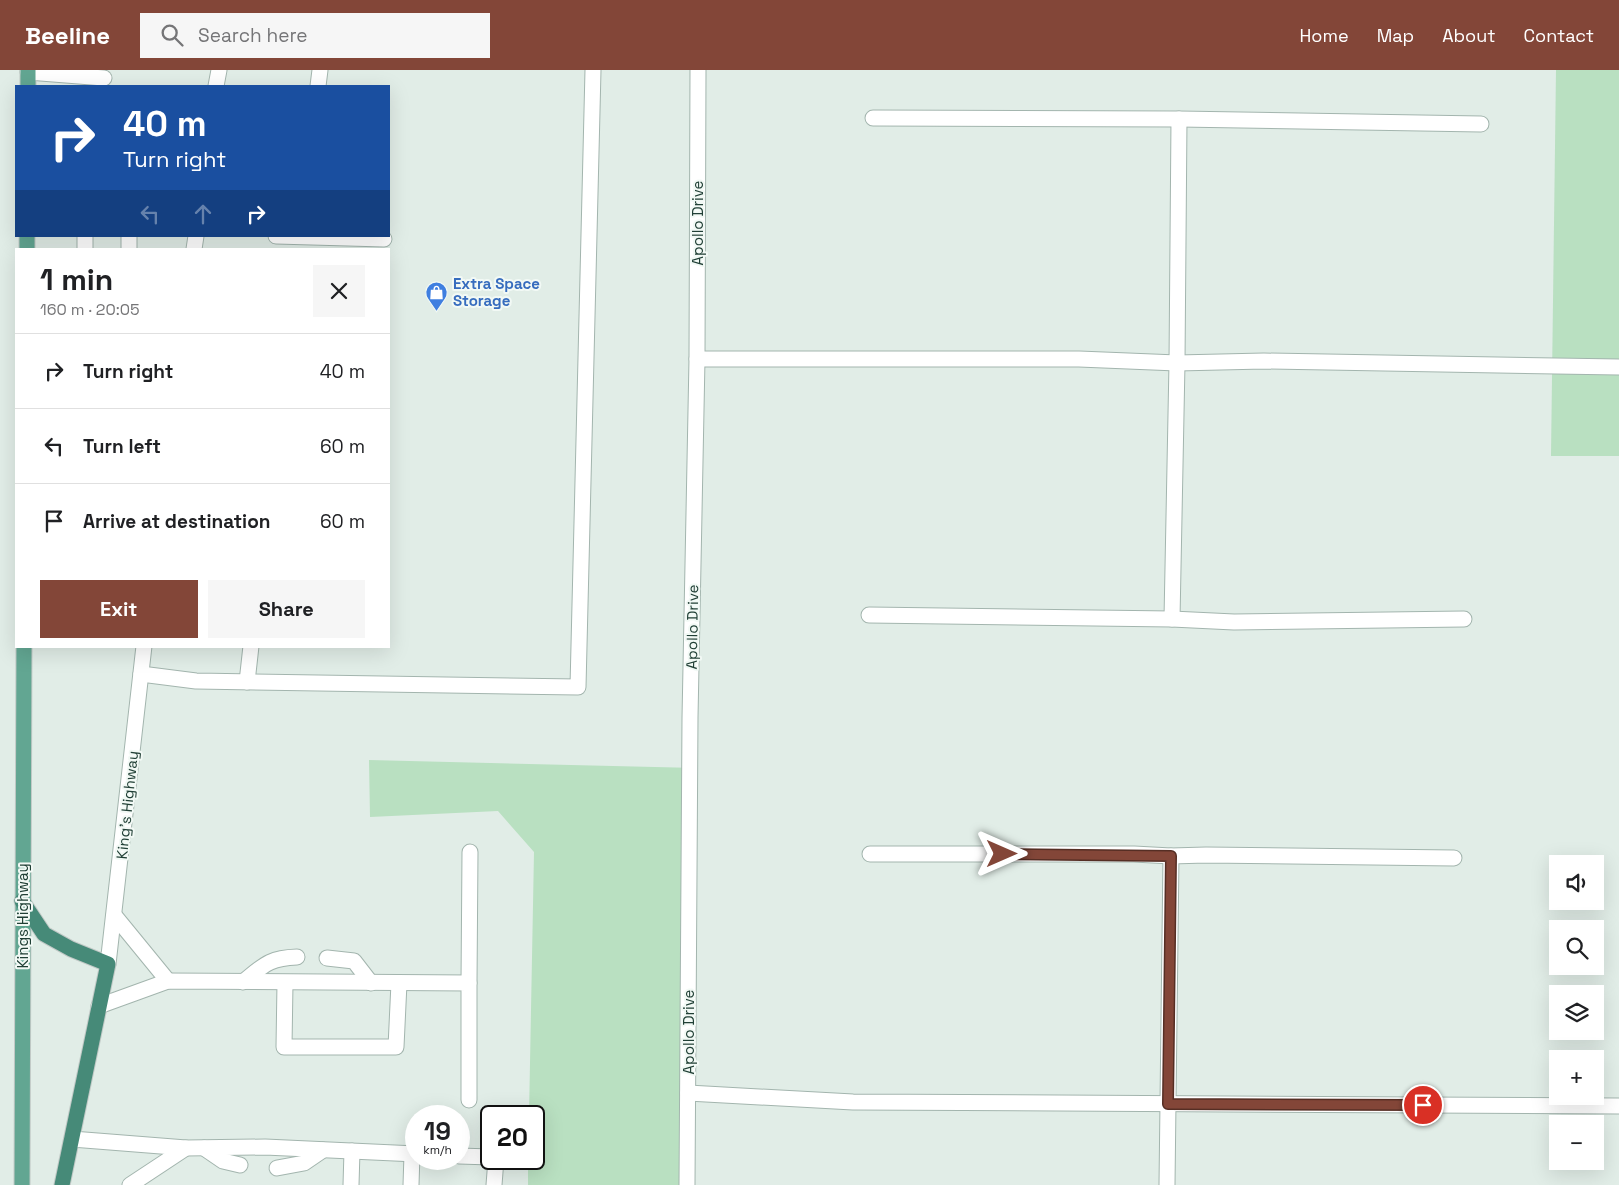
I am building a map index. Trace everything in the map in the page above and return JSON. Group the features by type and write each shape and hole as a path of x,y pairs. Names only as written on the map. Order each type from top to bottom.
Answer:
{"highway":[{"path":"22,901 44,934 71,949 108,964 62,1185"}],"main road":[{"name":"Kings Highway","path":"22,1185 24,648"}],"street":[{"path":"216,85 219,70"},
{"path":"318,85 320,70"},
{"path":"141,674 196,681 578,688 593,70"},
{"name":"Apollo Drive","path":"687,1185 691,708 697,359 698,70"},
{"path":"28,76 104,78"},
{"path":"873,118 1179,119 1481,124"},
{"path":"1172,619 1179,119"},
{"path":"298,237 384,241"},
{"path":"697,359 1069,359 1177,363 1264,362 1619,367"},
{"path":"869,615 1172,619 1234,622 1464,619"},
{"name":"King's Highway","path":"108,964 144,648"},
{"path":"247,682 251,648"},
{"path":"469,1100 470,852"},
{"path":"870,854 1124,854 1454,858"},
{"path":"1167,1185 1171,856"},
{"path":"114,915 168,981"},
{"path":"243,982 268,962 280,958 298,957"},
{"path":"327,958 354,961 371,983"},
{"path":"99,1006 168,981 469,983"},
{"path":"285,982 284,1047 396,1047 398,983"},
{"path":"688,1093 853,1102 1619,1106"},
{"path":"72,1139 186,1148 265,1148 405,1154"},
{"path":"130,1185 186,1148"},
{"path":"204,1148 223,1161 240,1166"},
{"path":"276,1168 304,1163 323,1150"},
{"path":"351,1185 352,1151"},
{"path":"411,1185 412,1170"},
{"path":"494,1185 495,1170"}],"green space":[{"path":"1556,70 1619,70 1619,456 1551,456"},
{"path":"369,760 697,768 682,1185 528,1185 528,1170 545,1170 545,1105 529,1105 534,852 498,811 370,817"}],"place":[{"name":"Extra Space Storage","path":"437,311"}],"route":[{"path":"1002,854 1134,854 1171,856 1168,1104 1423,1105"}]}
